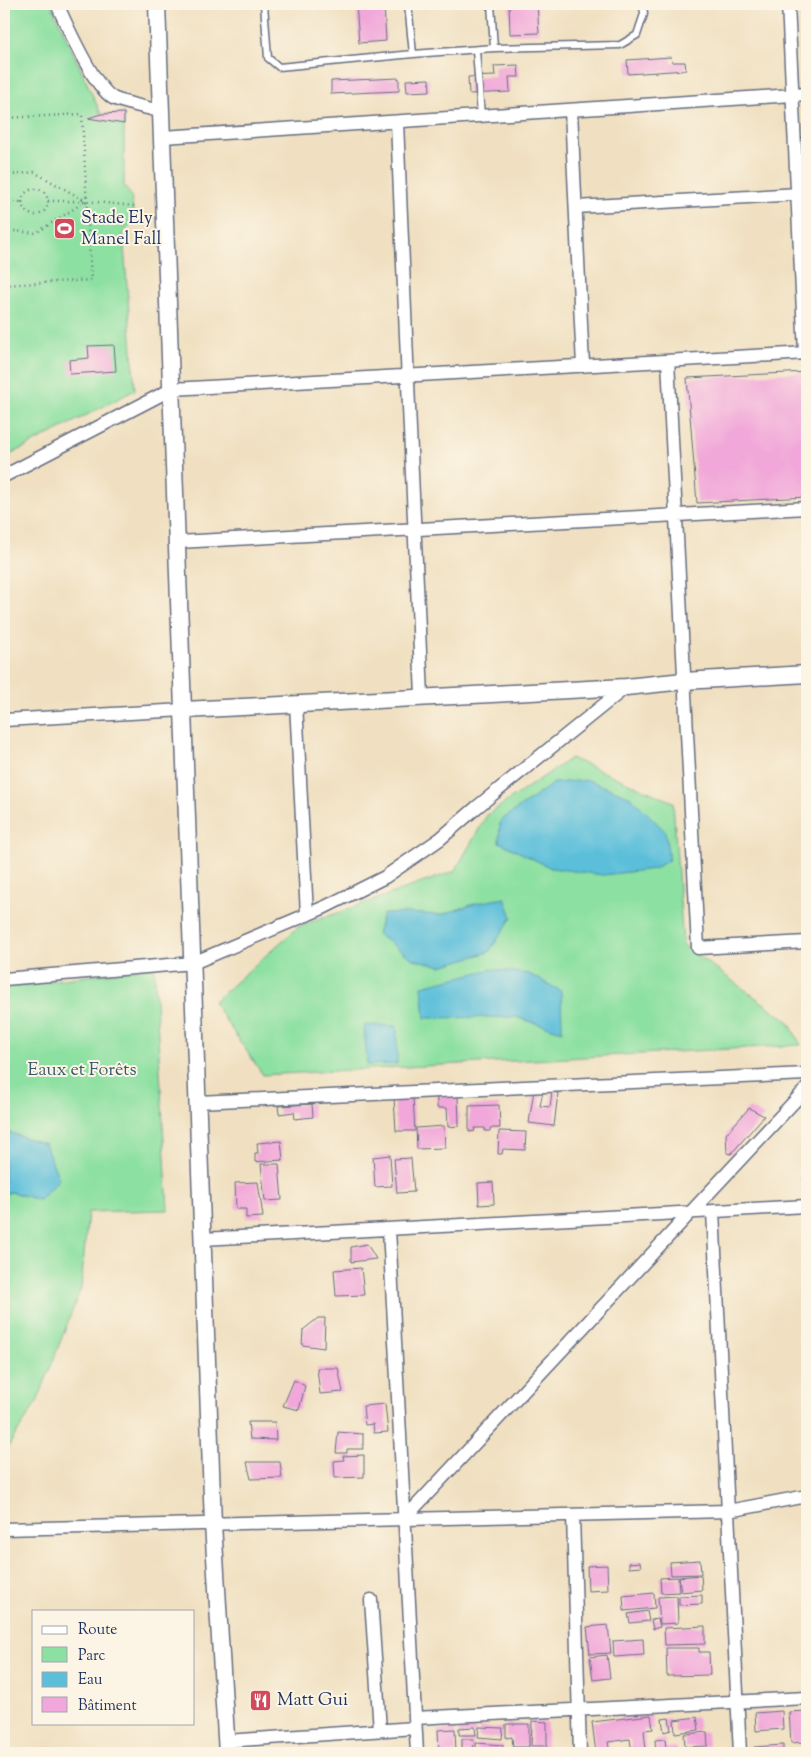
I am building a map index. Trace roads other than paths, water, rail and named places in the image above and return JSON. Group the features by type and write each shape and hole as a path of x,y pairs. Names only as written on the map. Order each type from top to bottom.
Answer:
{"street":[{"path":"57,4 79,51 100,85 112,97 162,112"},
{"path":"157,4 213,1524 227,1747 380,1730 415,1723 578,1710 807,1698"},
{"path":"4,476 172,390 806,353 788,4"},
{"path":"163,137 807,94"},
{"path":"571,110 583,366"},
{"path":"397,122 409,376 413,529 422,696"},
{"path":"576,207 798,194"},
{"path":"668,361 698,948 807,942"},
{"path":"178,542 807,508"},
{"path":"4,720 422,696 626,687 684,681 807,674"},
{"path":"4,979 193,963 307,915 385,877 440,839 626,687"},
{"path":"296,704 307,915"},
{"path":"198,1102 807,1074"},
{"path":"404,1519 807,1088"},
{"path":"203,1239 807,1206"},
{"path":"713,1211 740,1753"},
{"path":"389,1229 417,1753"},
{"path":"4,1529 728,1511 807,1496"},
{"path":"573,1515 580,1753"},
{"path":"370,1600 380,1730"}],"lane":[{"path":"264,4 268,58 279,67 494,48 620,45 637,35 644,14 644,4"},
{"path":"408,4 412,54"},
{"path":"490,4 494,48"},
{"path":"476,50 481,116"}],"water":[{"path":"588,780 631,797 665,831 669,860 654,869 603,875 551,868 499,842 500,821 554,783"},
{"path":"505,898 512,917 489,952 441,966 413,959 377,934 383,914 441,915 477,903"},
{"path":"492,969 529,974 561,991 562,1031 515,1017 425,1018 422,986"},
{"path":"364,1025 397,1026 397,1064 367,1065"},
{"path":"4,1131 45,1144 59,1179 39,1200 11,1192 4,1194"}],"place":[{"name":"Stade Ely Manel Fall","path":"65,229"},
{"name":"Matt Gui","path":"261,1701"}],"park label":[{"name":"Eaux et Forêts","path":"82,1071"}]}
